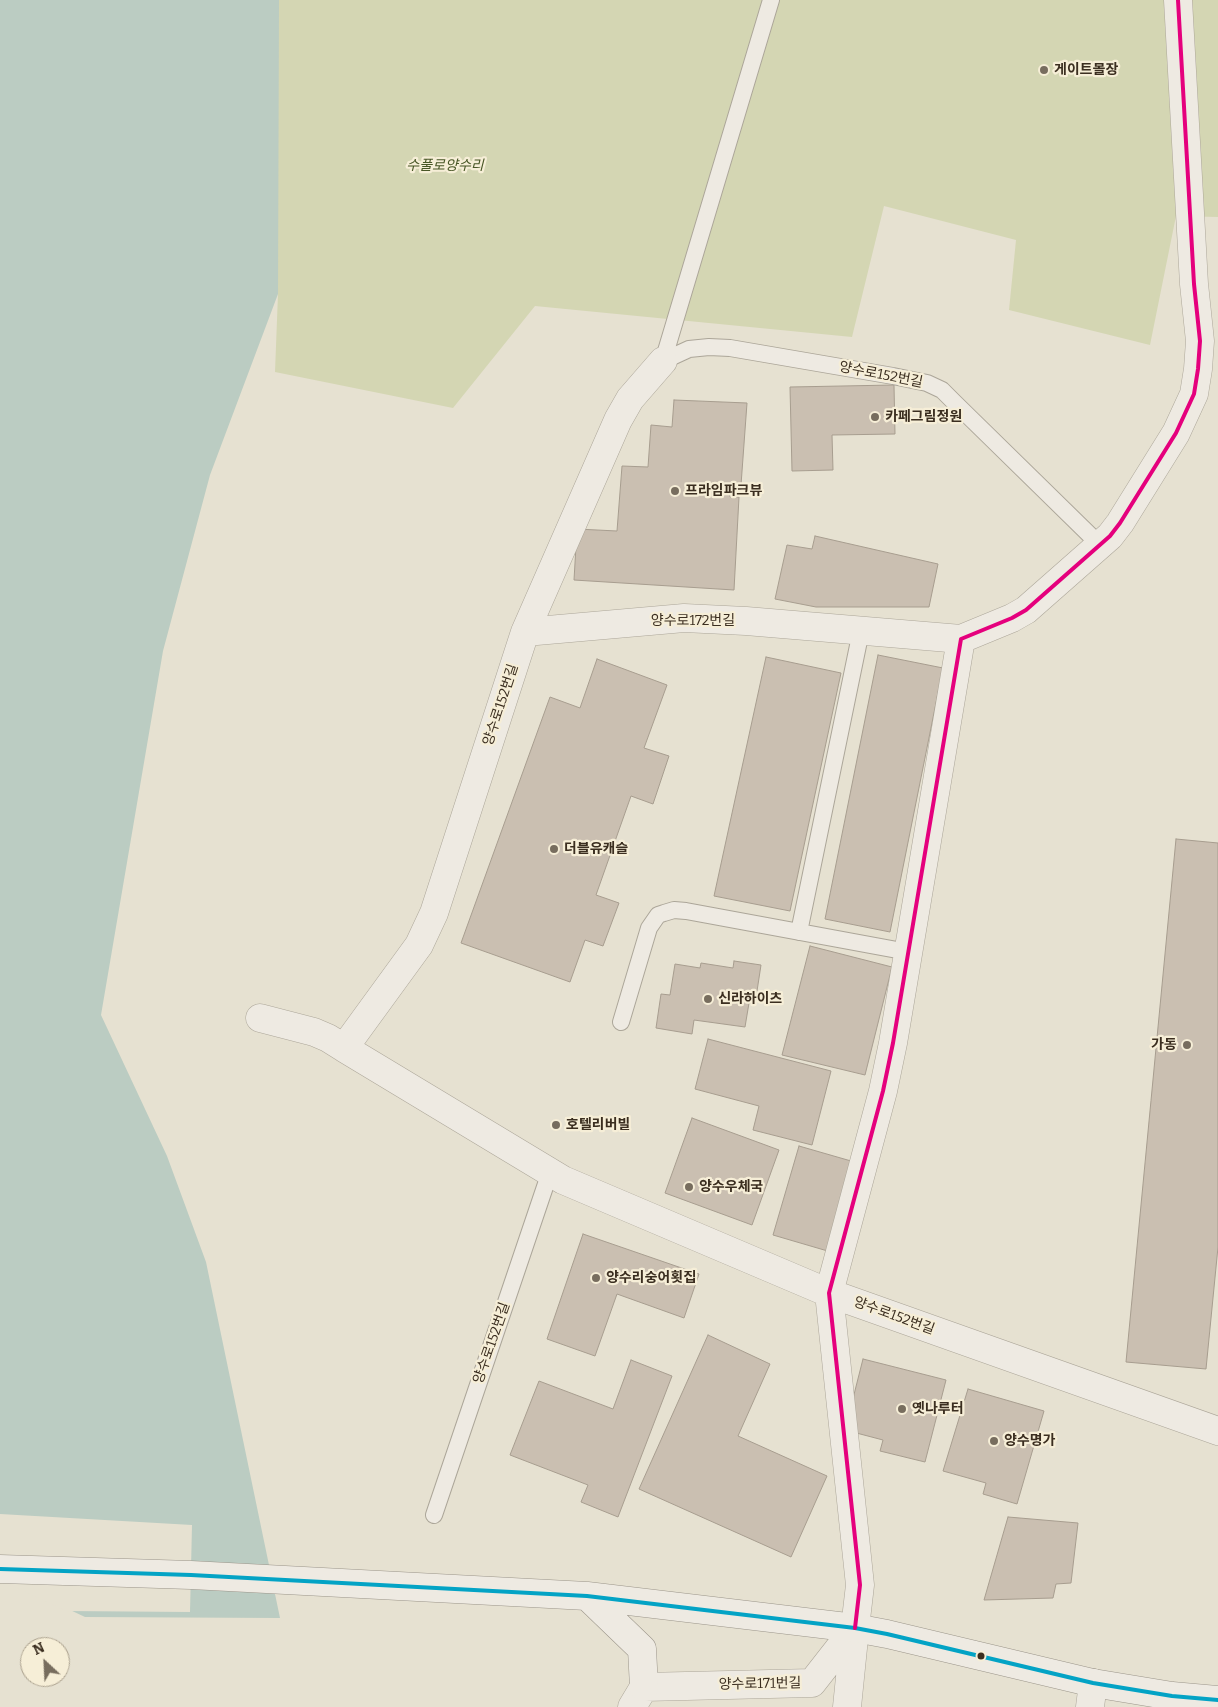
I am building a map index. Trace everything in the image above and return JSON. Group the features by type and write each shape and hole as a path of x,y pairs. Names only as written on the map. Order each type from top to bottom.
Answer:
{"street":[{"name":"양수로172번길","path":"525,632 684,618 746,621 961,639 1012,618 1026,610 1110,536 1176,433 1194,394 1198,369 1200,341 1194,284 1178,0"},
{"name":"양수로152번길","path":"344,1048 419,945 434,913 525,632 618,420 630,400 663,362"},
{"path":"847,1707 860,1585 829,1292 883,1092 893,1043 961,639"},
{"name":"양수로152번길","path":"260,1018 314,1032 328,1038 563,1180 829,1292 1218,1432"},
{"path":"0,1568 191,1575 587,1596 855,1628 887,1634 1092,1695 1172,1696 1218,1700"},
{"path":"587,1596 642,1650 638,1697"},
{"name":"양수로171번길","path":"638,1697 812,1683 855,1628"}],"lane":[{"name":"양수로152번길","path":"663,362 771,0"},
{"name":"양수로152번길","path":"663,362 689,349 709,347 730,348 927,383 942,390 955,402 1100,545"},
{"path":"799,932 861,631"},
{"path":"621,1022 650,928 658,915 674,910 908,952"},
{"name":"양수로152번길","path":"434,1515 550,1172"}],"green space":[{"name":"수풀로양수리","path":"278,0 1218,0 1218,217 1176,216 1150,345 1009,310 1016,240 884,206 852,337 535,306 453,408 275,372 278,294"}],"shaded area":[{"path":"0,0 279,0 278,294 210,475 163,651 101,1015 167,1156 206,1262 280,1618 85,1617 0,1577"}],"pier":[{"path":"0,1514 192,1525 190,1612 66,1611 0,1580"}],"building":[{"path":"894,385 895,434 832,435 833,470 792,471 790,387"},
{"name":"프라임파크뷰","path":"674,400 747,403 741,485 730,484 730,497 739,497 734,590 574,580 577,529 617,531 622,466 648,467 651,425 672,427"},
{"path":"815,536 938,564 929,607 816,607 775,599 787,545 812,549"},
{"path":"878,655 943,668 890,932 825,919"},
{"path":"766,657 841,673 790,911 714,896"},
{"name":"더블유캐슬","path":"597,659 667,685 644,748 669,756 653,804 631,796 596,895 619,903 603,946 585,940 570,982 461,943 550,697 580,708"},
{"name":"가동","path":"1176,839 1218,843 1218,1247 1206,1369 1126,1362"},
{"path":"810,946 892,967 865,1075 782,1055"},
{"name":"신라하이츠","path":"734,961 761,965 755,1004 749,1003 745,1027 694,1020 692,1034 656,1028 661,994 670,995 675,964 700,968 701,963 733,968"},
{"path":"708,1039 831,1071 812,1145 753,1130 759,1106 695,1089"},
{"path":"692,1118 779,1150 752,1225 665,1193"},
{"path":"799,1146 858,1163 831,1252 773,1235"},
{"path":"583,1234 699,1274 684,1318 617,1294 595,1356 547,1339"},
{"path":"708,1335 770,1364 738,1436 827,1476 791,1557 639,1489"},
{"path":"863,1359 946,1380 925,1462 880,1451 883,1440 845,1430"},
{"path":"631,1360 672,1376 618,1517 581,1502 588,1485 510,1455 539,1381 613,1409"},
{"name":"양수명가","path":"968,1389 1044,1411 1017,1504 983,1494 986,1483 943,1471"},
{"path":"1008,1517 1078,1523 1071,1583 1056,1584 1053,1598 984,1600"}],"transit line":[{"path":"855,1628 860,1585 829,1293 883,1091 893,1043 961,639 1012,618 1026,610 1110,536 1176,433 1194,394 1200,341 1194,284 1178,0"},
{"path":"0,1569 191,1575 587,1596 855,1628 1093,1683 1172,1696 1218,1700"}],"place":[{"name":"게이트볼장","path":"1044,70"},
{"name":"카페그림정원","path":"875,417"},
{"name":"프라임파크뷰","path":"675,491"},
{"name":"더블유캐슬","path":"554,849"},
{"name":"신라하이츠","path":"708,999"},
{"name":"가동","path":"1187,1045"},
{"name":"호텔리버빌","path":"556,1125"},
{"name":"양수우체국","path":"689,1187"},
{"name":"양수리숭어횟집","path":"596,1278"},
{"name":"옛나루터","path":"902,1409"},
{"name":"양수명가","path":"994,1441"}]}
